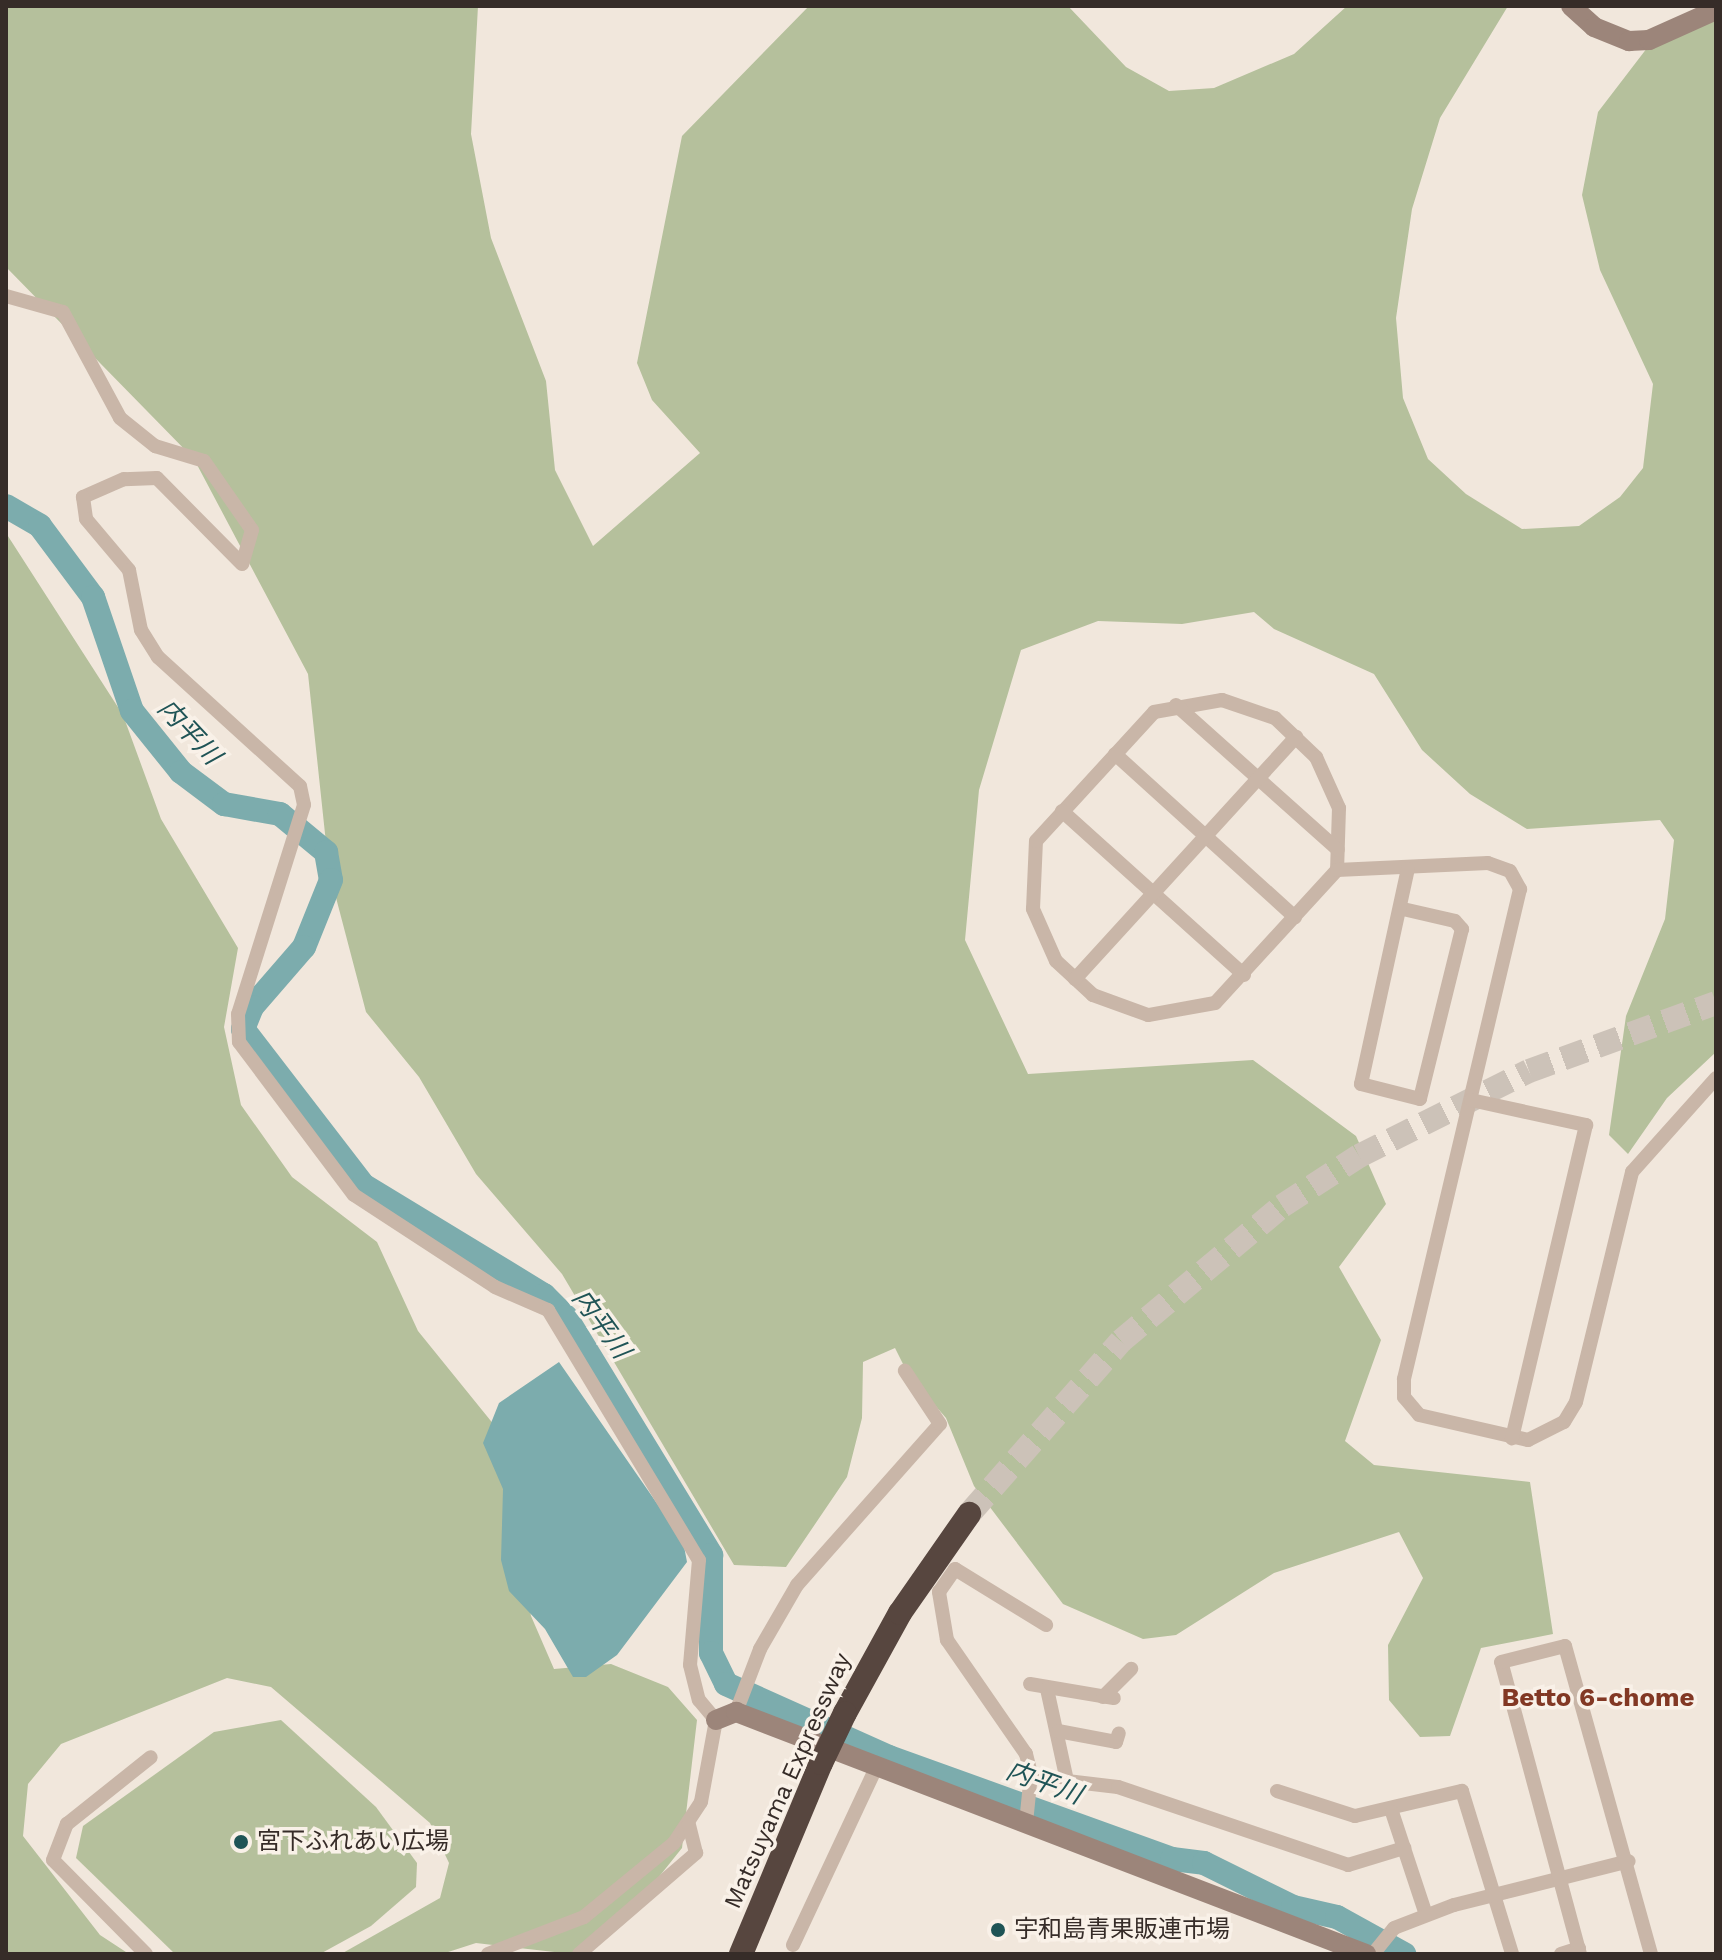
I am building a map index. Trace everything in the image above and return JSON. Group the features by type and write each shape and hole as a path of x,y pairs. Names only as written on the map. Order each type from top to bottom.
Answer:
{"highway":[{"name":"Matsuyama Expressway","path":"741,1954 845,1713 900,1613 969,1514"}],"street":[{"path":"1571,6 1594,27 1629,41 1649,40 1716,10"},
{"path":"6,296 63,312 120,418 155,446 204,461 247,517 251,549 242,564 157,478 124,479 83,497 86,519 129,570 141,630 158,657 292,774 304,805 238,1014 239,1042 354,1195 495,1287 548,1310 571,1341 699,1560 690,1665 699,1700 716,1720 716,1751 689,1824 584,1917 488,1954"},
{"path":"1222,700 1275,718 1316,757 1339,808 1337,870 1244,975 1215,1003 1148,1015 1093,995 1056,961 1033,909 1036,841 1154,712 1176,705 1222,700"},
{"path":"1176,705 1338,850"},
{"path":"1075,979 1296,737"},
{"path":"1115,754 1295,917"},
{"path":"1062,811 1244,975"},
{"path":"1337,870 1499,865 1520,889 1403,1386 1419,1415 1512,1438 1547,1434 1576,1402 1632,1172 1716,1078"},
{"path":"1403,909 1455,921 1462,929 1420,1099 1361,1084 1403,909 1408,869"},
{"path":"1471,1100 1586,1125 1512,1438"},
{"path":"716,1720 737,1707 797,1585 940,1424 905,1371"},
{"path":"1027,1818 1030,1781 1026,1754 947,1640 939,1592 955,1569 1046,1625"},
{"path":"1561,1954 1579,1951 1501,1662 1565,1646 1629,1861 1651,1954"},
{"path":"1030,1684 1109,1698 1131,1669"},
{"path":"1047,1689 1067,1781"},
{"path":"737,1707 876,1768 1027,1818 1371,1951 1388,1932 1491,1892 1629,1861"},
{"path":"1058,1731 1116,1742 1119,1733"},
{"path":"146,1954 53,1860 67,1824 151,1757"},
{"path":"793,1945 876,1768"},
{"path":"1030,1781 1067,1781 1118,1787 1348,1865 1404,1848"},
{"path":"1277,1791 1355,1816 1392,1812 1462,1791 1512,1954"},
{"path":"1392,1812 1426,1915"},
{"path":"579,1954 696,1853 689,1824"}],"green space":[{"path":"6,6 478,6 471,134 491,238 546,381 555,470 593,546 700,453 652,400 637,363 682,136 809,6 1068,6 1126,67 1169,91 1214,88 1294,54 1347,6 1508,6 1440,118 1412,209 1396,318 1403,398 1428,459 1466,494 1522,529 1579,526 1620,497 1643,468 1653,384 1600,270 1582,195 1598,112 1657,35 1716,6 1716,1052 1667,1098 1628,1154 1609,1135 1626,1016 1665,919 1674,840 1660,820 1527,829 1470,794 1422,750 1374,674 1274,629 1254,612 1182,624 1098,621 1021,650 979,790 965,940 1028,1074 1253,1060 1356,1136 1386,1204 1339,1267 1381,1340 1345,1441 1374,1465 1530,1482 1553,1634 1481,1648 1450,1736 1420,1737 1389,1700 1388,1645 1423,1578 1399,1532 1274,1573 1176,1635 1143,1639 1063,1604 974,1486 946,1418 908,1374 895,1348 863,1362 862,1418 847,1477 786,1567 734,1565 562,1274 476,1174 419,1077 366,1012 329,871 308,674 194,459 6,267"},
{"path":"6,533 123,715 161,819 238,948 224,1027 241,1105 292,1177 377,1242 418,1331 499,1431 531,1616 554,1669 611,1664 668,1687 697,1720 682,1848 618,1928 572,1954 476,1943 442,1954 341,1954 440,1898 449,1863 430,1823 271,1687 227,1678 61,1744 28,1784 23,1836 100,1935 129,1954 6,1954"},
{"name":"宮下ふれあい広場","path":"281,1720 376,1807 417,1863 416,1887 371,1926 320,1954 175,1954 76,1858 83,1826 214,1732"}],"water":[{"path":"559,1362 683,1541 687,1562 617,1655 586,1677 573,1677 545,1629 509,1591 501,1560 503,1489 483,1443 499,1403"}],"waterway":[{"name":"内平川","path":"6,506 40,526 93,597 132,711 181,772 224,804 280,814 326,852 331,880 304,947 252,1007 243,1029 363,1185 544,1295 566,1317 711,1555 711,1653 726,1684 889,1757 1172,1859 1204,1863 1293,1907 1337,1917 1404,1954"}],"tunnel":[{"path":"969,1514 1121,1341 1282,1206 1359,1156 1529,1071 1716,1003"}],"place":[{"name":"宮下ふれあい広場","path":"241,1842"},
{"name":"宇和島青果販連市場","path":"998,1930"}],"district":[{"name":"Betto 6-chome","path":"1598,1698"}]}
